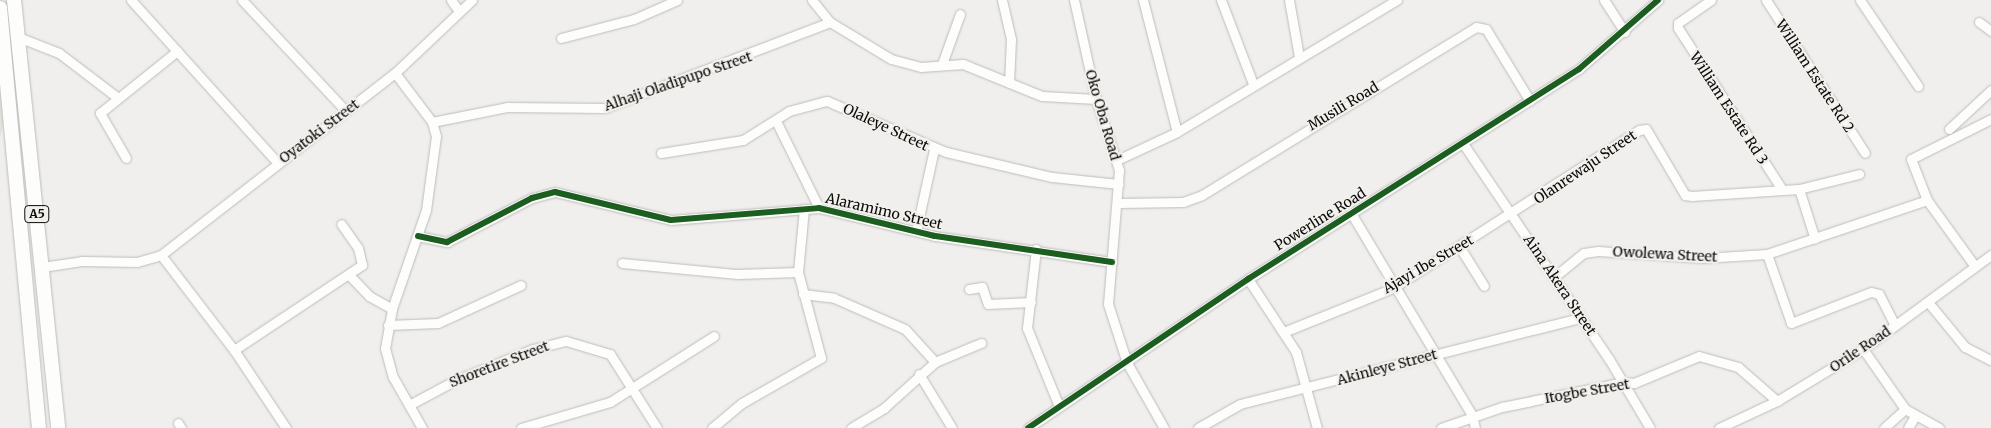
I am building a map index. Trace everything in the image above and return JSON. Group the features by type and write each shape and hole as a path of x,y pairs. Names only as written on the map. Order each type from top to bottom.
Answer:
{"highway":[{"name":"A5","path":"14,0 58,428"},
{"name":"A5","path":"0,8 39,428"}],"street":[{"path":"131,0 278,163"},
{"path":"242,0 346,111"},
{"path":"451,0 459,11"},
{"name":"Oyatoki Street","path":"161,255 395,73 472,0"},
{"path":"561,38 634,19 677,0"},
{"path":"812,0 830,22 891,58 921,67 963,64 1042,96 1096,99"},
{"path":"1002,0 1011,39 1009,83"},
{"name":"Oko Oba Road","path":"1074,0 1096,99 1117,160 1119,203 1108,304 1127,363 1164,428"},
{"path":"1142,0 1177,132"},
{"path":"1221,0 1252,84"},
{"path":"1289,0 1300,57"},
{"path":"1117,160 1177,132 1252,84 1397,0"},
{"path":"1604,0 1625,32"},
{"name":"Powerline Road","path":"1028,428 1058,404 1127,363 1350,213 1464,145 1530,101 1625,32 1658,0"},
{"name":"William Estate Rd 3","path":"1711,0 1678,23 1678,28 1781,188"},
{"name":"William Estate Rd 2","path":"1766,0 1866,153"},
{"path":"1860,0 1918,86"},
{"path":"942,64 960,14"},
{"name":"Alhaji Oladipupo Street","path":"432,122 525,107 576,110 616,105 830,22"},
{"path":"1979,22 1991,31"},
{"name":"Musili Road","path":"1119,203 1183,202 1202,195 1476,27 1486,29 1530,101"},
{"path":"18,37 59,53 118,98"},
{"path":"126,158 99,115 177,51"},
{"path":"395,73 432,122 436,136 433,175 418,236 392,309 385,348 390,369 422,428"},
{"path":"1949,129 1991,90"},
{"name":"Olaleye Street","path":"661,153 743,140 806,104 836,103 934,149 1052,177 1119,184"},
{"path":"1974,265 1926,200 1911,158 1991,119"},
{"path":"776,121 819,208"},
{"name":"Olanrewaju Street","path":"1513,215 1634,132 1646,129 1685,194 1799,188 1859,174"},
{"name":"Aina Akera Street","path":"1464,145 1624,382 1650,428"},
{"path":"916,231 934,149"},
{"path":"1799,188 1816,239"},
{"name":"Alaramimo Street","path":"418,236 447,242 522,202 555,192 671,220 819,208 916,231 1112,262"},
{"name":"Owolewa Street","path":"1554,277 1584,253 1598,250 1703,258 1767,254 1816,239 1926,200"},
{"path":"712,428 742,403 821,358 798,272 804,209"},
{"path":"1350,213 1393,288 1436,353 1472,414 1475,428"},
{"name":"Ajayi Ibe Street","path":"1286,331 1393,288 1459,246 1513,215"},
{"path":"234,350 362,265 358,248 341,224"},
{"path":"1459,246 1484,286"},
{"path":"1036,249 1031,302 1031,342 1058,404"},
{"path":"1767,254 1792,323 1871,292 1879,294 1895,325"},
{"path":"42,268 82,260 137,262 161,255 198,309 234,350 286,428"},
{"name":"Orile Road","path":"1719,428 1777,401 1863,349 1928,302 1974,265 1991,255"},
{"path":"622,263 737,274 798,272"},
{"path":"349,275 369,296 392,309"},
{"path":"1248,280 1286,331 1308,387 1317,428"},
{"path":"388,325 438,323 521,286"},
{"path":"968,289 982,287 988,304 1031,302"},
{"path":"803,294 834,298 905,329 935,362"},
{"path":"1928,302 1965,347 1991,360"},
{"name":"Akinleye Street","path":"1198,428 1240,404 1580,318"},
{"path":"521,428 585,409 631,389 714,336"},
{"name":"Shoretire Street","path":"409,405 454,381 561,342 610,354 658,428"},
{"path":"851,428 888,404 919,374 935,362 981,343"},
{"path":"1863,349 1905,409 1940,428"},
{"name":"Itogbe Street","path":"1441,428 1472,414 1624,382 1634,383 1688,359 1704,356 1738,368 1777,401"},
{"path":"919,374 952,428"},
{"path":"1884,428 1905,409"},
{"path":"1908,428 1915,416"}],"shaded area":[{"path":"0,62 6,113 0,138"}],"cycle path":[{"path":"1028,428 1248,279 1579,69 1658,0"},
{"path":"418,236 447,242 532,198 555,192 671,220 819,208 935,236 1112,262"}]}
